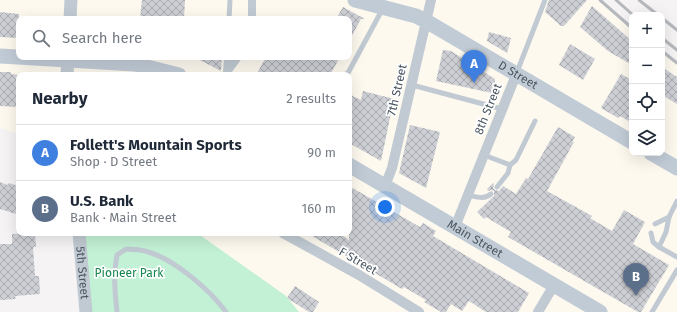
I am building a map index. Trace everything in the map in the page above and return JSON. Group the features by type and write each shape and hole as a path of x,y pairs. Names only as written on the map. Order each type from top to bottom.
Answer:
{"main road":[{"name":"D Street","path":"360,1 416,16 426,21 629,140"},
{"path":"0,56 16,58"},
{"path":"34,60 68,64 135,64 167,72"},
{"path":"656,156 677,168"},
{"name":"Main Street","path":"352,167 600,312"}],"street":[{"path":"70,16 71,0"},
{"path":"252,0 252,16"},
{"name":"7th Street","path":"385,186 392,168 431,0"},
{"path":"227,72 228,60"},
{"path":"228,72 236,60"},
{"name":"8th Street","path":"455,227 516,75"},
{"name":"5th Street","path":"79,236 86,312"},
{"name":"F Street","path":"288,236 359,275 419,312"},
{"path":"538,312 554,285"}],"lane":[{"path":"228,16 230,0"},
{"name":"8th Street","path":"516,75 545,0"},
{"path":"349,72 384,8"},
{"path":"412,85 502,109"},
{"path":"497,186 508,172 510,165 516,160 535,121"},
{"path":"484,155 510,165"},
{"path":"468,195 487,198 491,194"},
{"path":"659,247 666,232 669,217 677,202"},
{"path":"655,224 669,217"},
{"path":"651,233 653,242 677,257"},
{"path":"117,312 114,288 114,270 117,255 126,249 147,251 160,257 187,274 218,300 226,312"},
{"path":"652,312 677,270"}],"shaded area":[{"path":"0,0 600,0 629,25 629,156 665,156 665,53 677,63 677,312 299,312 286,296 201,236 352,236 352,72 16,72 16,133 0,128"}],"green space":[{"name":"Pioneer Park","path":"79,236 201,236 286,296 299,312 86,312"}],"building":[{"path":"142,0 185,0 184,16 140,16"},
{"path":"549,0 587,0 564,26 561,26 545,12"},
{"path":"592,6 629,38 629,63 608,51 580,27"},
{"path":"343,7 365,19 361,19 352,36 352,16 338,16"},
{"path":"0,12 19,14 19,16 16,16 16,38 0,37"},
{"path":"489,32 511,38 507,53 487,41"},
{"path":"570,44 595,59 583,80 559,65"},
{"path":"443,50 451,51 495,79 495,86 492,93 436,81"},
{"path":"200,60 222,60 221,71"},
{"path":"264,60 338,60 332,72 258,72"},
{"path":"665,69 677,77 677,104 665,97"},
{"path":"0,72 11,72 11,74 16,75 16,107 0,106"},
{"path":"621,74 629,78 629,121 620,116 618,118 601,108"},
{"path":"363,91 394,99 381,161 352,145 352,96 361,100"},
{"path":"410,125 440,132 426,188 399,173"},
{"path":"558,127 575,137 572,142 574,142 547,191 592,216 590,218 612,231 624,210 645,222 633,244 669,265 641,312 638,312 508,237 511,232 486,217 484,219 477,212 494,196 494,191 488,191 487,189 493,183 493,188 495,190 499,191 503,186 516,194 526,178 528,179"},
{"path":"0,182 8,185 9,183 16,185 16,214 0,209"},
{"path":"352,188 420,227 423,223 436,231 433,236 529,293 518,312 486,312 469,301 462,311 451,304 446,312 441,312 424,302 426,300 404,287 402,289 312,236 343,236 349,240 349,236 352,236"},
{"path":"12,234 16,234 16,236 35,236 36,247 33,247 35,276 39,276 40,294 15,296 16,299 0,300 0,244 12,244"},
{"path":"295,286 319,302 313,312 309,312 287,298"}],"railway":[{"path":"600,0 629,25"},
{"path":"616,0 630,12"},
{"path":"639,0 654,12"},
{"path":"665,20 677,30"},
{"path":"665,40 677,50"},
{"path":"665,53 677,63"}],"place":[{"name":"Follett's Mountain Sports","path":"474,83"},
{"name":"U.S. Bank","path":"636,296"}]}
